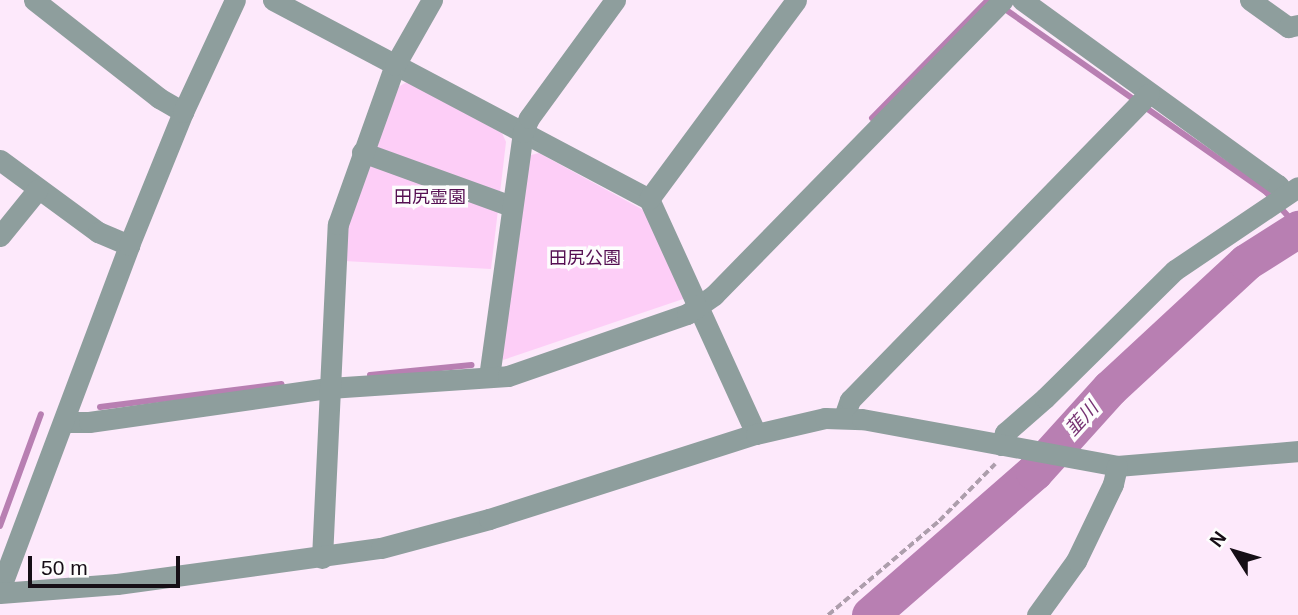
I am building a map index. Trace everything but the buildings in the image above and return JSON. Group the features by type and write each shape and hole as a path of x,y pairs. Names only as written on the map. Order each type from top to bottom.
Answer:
{"street":[{"path":"34,0 159,98 183,112"},
{"path":"235,0 183,112 129,245 0,591 117,583 322,558 381,548 489,519 756,434 809,420 844,417 1117,466 1298,451"},
{"path":"273,0 649,200 756,434"},
{"path":"322,558 338,224 395,65 432,0"},
{"path":"489,377 523,132 529,118 615,0"},
{"path":"649,200 796,0"},
{"path":"64,422 89,422 329,388 524,373 699,307 1003,0"},
{"path":"1022,0 1278,185 1292,190"},
{"path":"1250,0 1288,27 1298,25"},
{"path":"844,417 850,400 1149,94"},
{"path":"362,152 511,206"},
{"path":"0,160 97,232 129,245"},
{"path":"0,236 38,189"},
{"path":"1009,447 1004,433 1045,398 1175,270 1292,190"},
{"path":"1037,615 1076,561 1113,484 1117,466"}],"path":[{"path":"828,615 887,567 976,485 1009,447"}],"green space":[{"name":"田尻霊園","path":"407,82 502,133 506,142 491,269 344,261 346,227 398,87"},
{"name":"田尻公園","path":"539,153 647,212 686,298 503,360 500,353 527,156"}],"waterway":[{"path":"872,118 988,0"},
{"path":"1002,7 1266,192 1298,227"},
{"name":"韮川","path":"870,615 1034,472 1110,388 1246,262 1298,229"},
{"path":"370,375 472,365"},
{"path":"100,407 282,384"},
{"path":"0,526 41,414"}]}
